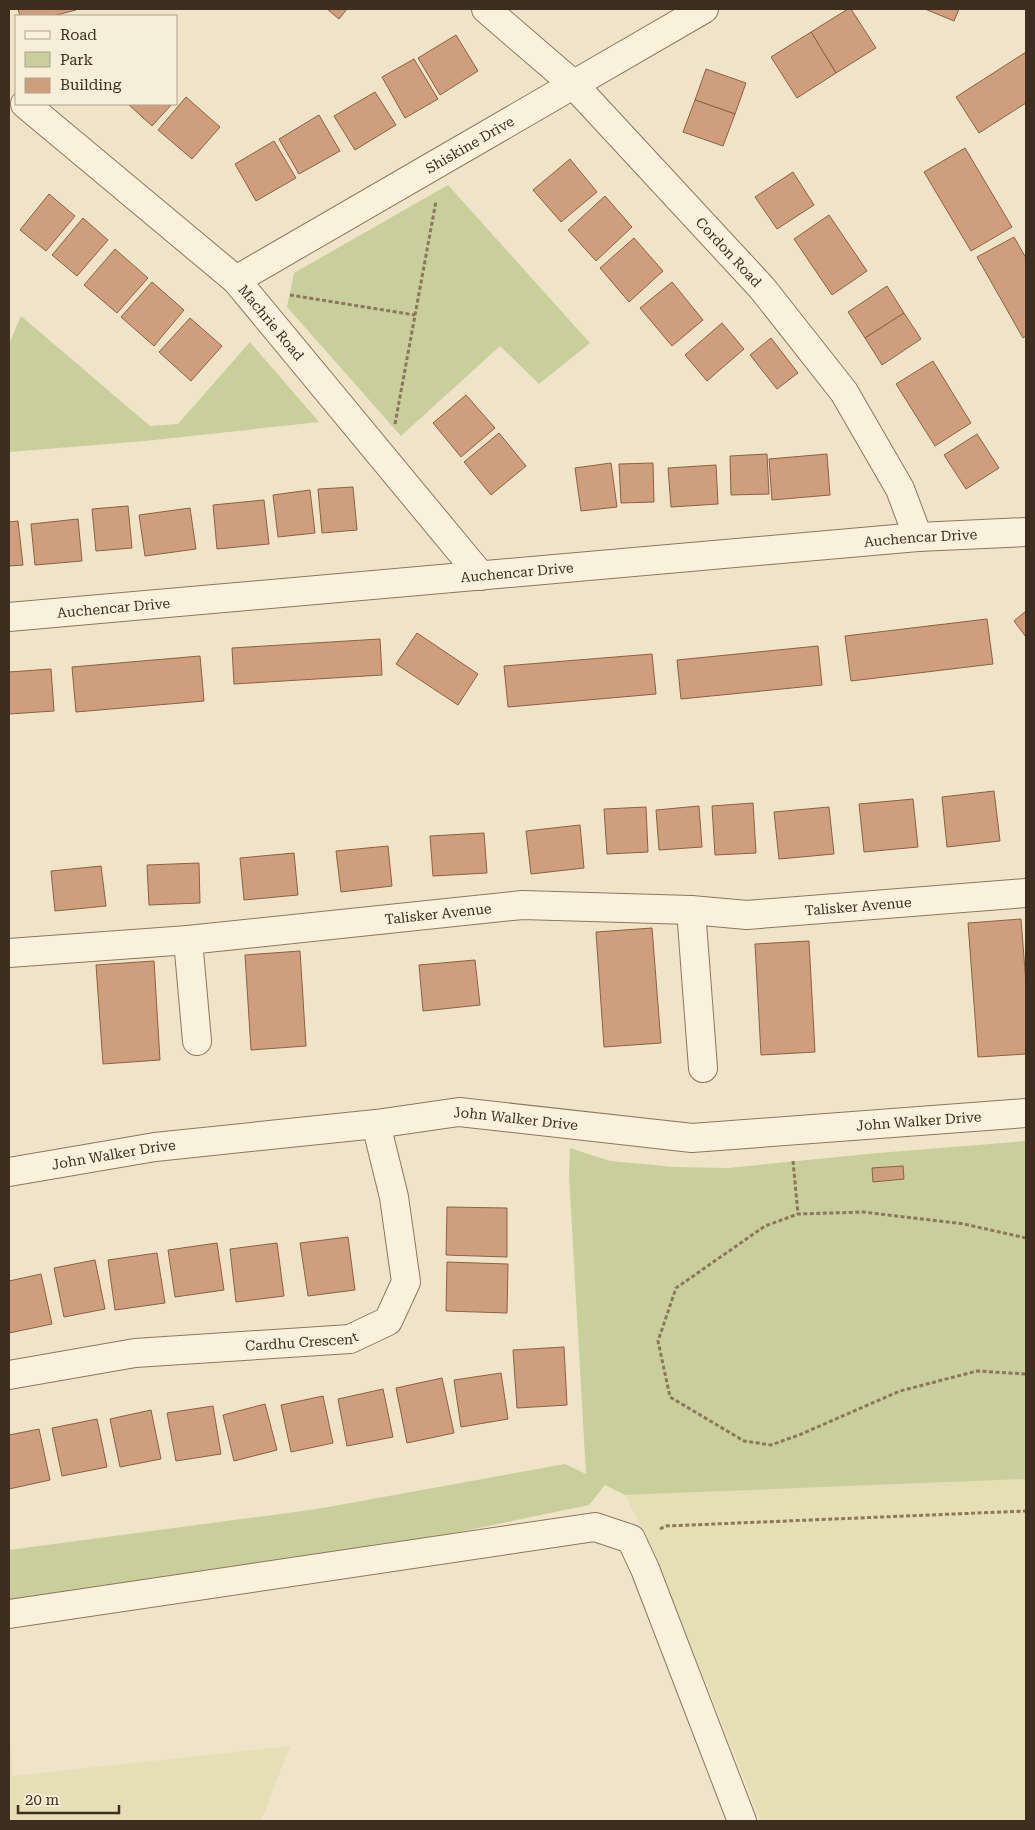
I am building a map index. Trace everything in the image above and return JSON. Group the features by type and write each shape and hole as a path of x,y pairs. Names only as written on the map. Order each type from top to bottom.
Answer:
{"street":[{"name":"Cordon Road","path":"486,9 573,84 762,288 844,392 900,490 918,537"},
{"name":"Shiskine Drive","path":"236,280 704,9"},
{"name":"Machrie Road","path":"26,105 236,280 481,576"},
{"name":"Auchencar Drive","path":"9,617 918,537 1026,532"},
{"name":"Talisker Avenue","path":"9,954 188,940 522,905 690,910 748,915 1026,893"},
{"path":"690,910 703,1068"},
{"path":"188,940 197,1041"},
{"name":"John Walker Drive","path":"9,1172 155,1147 376,1124 459,1112 692,1138 1026,1113"},
{"name":"Cardhu Crescent","path":"9,1375 135,1353 350,1339 388,1321 406,1282 394,1197 376,1124"},
{"path":"9,1614 595,1527 631,1539 645,1569 742,1821"}],"path":[{"path":"372,444 395,423 438,186 428,168"},
{"path":"259,307 279,293 415,315"},
{"path":"790,1131 798,1214"},
{"path":"1026,1238 964,1224 863,1212 798,1214 765,1226 676,1288 658,1340 670,1397 744,1441 771,1445 799,1435 900,1391 977,1371 1026,1374"},
{"path":"631,1539 666,1526 1026,1511"}],"shaded area":[{"path":"1026,1479 1026,1821 761,1821 654,1552 625,1495"},
{"path":"9,1717 13,1776 290,1746 261,1821 9,1821"}],"green space":[{"path":"448,185 590,343 539,384 500,346 401,436 287,307 294,273"},
{"path":"21,316 150,426 178,424 250,342 319,422 145,441 9,452 9,344"},
{"path":"1026,1141 1026,1479 625,1495 605,1485 589,1505 406,1543 9,1603 9,1550 317,1509 565,1464 586,1474 569,1176 570,1148 610,1161 676,1167 728,1168"}],"building":[{"path":"18,9 76,10 57,15 20,15"},
{"path":"327,9 347,9 339,19"},
{"path":"851,9 876,48 836,73 811,32"},
{"path":"925,9 959,9 954,21"},
{"path":"811,32 836,73 797,98 771,57"},
{"path":"456,35 478,71 440,95 418,58"},
{"path":"1026,52 1026,103 979,133 956,97"},
{"path":"414,59 438,99 405,118 382,77"},
{"path":"706,69 746,83 735,114 695,100"},
{"path":"375,92 396,125 355,150 334,116"},
{"path":"186,97 220,127 192,159 158,130"},
{"path":"695,100 735,114 723,146 683,132"},
{"path":"129,105 171,105 152,126"},
{"path":"319,115 340,151 299,174 279,139"},
{"path":"274,141 296,178 256,201 235,164"},
{"path":"965,148 1012,227 971,251 924,172"},
{"path":"570,159 597,192 561,222 533,190"},
{"path":"793,172 814,205 777,229 755,197"},
{"path":"49,194 75,216 46,251 20,230"},
{"path":"605,196 632,227 596,261 568,230"},
{"path":"829,215 867,271 832,295 794,239"},
{"path":"83,218 108,240 77,276 52,255"},
{"path":"1014,237 1026,258 1026,336 1023,338 977,257"},
{"path":"634,238 663,271 629,302 600,268"},
{"path":"115,249 148,278 117,313 84,285"},
{"path":"152,282 184,310 154,346 121,317"},
{"path":"672,282 703,320 672,346 640,308"},
{"path":"887,286 904,313 865,338 848,312"},
{"path":"904,313 921,339 882,365 865,338"},
{"path":"190,318 222,346 191,381 159,352"},
{"path":"722,323 744,349 707,381 685,355"},
{"path":"771,338 798,373 777,389 750,355"},
{"path":"933,361 971,423 935,446 896,384"},
{"path":"466,395 495,428 461,457 433,423"},
{"path":"499,433 526,466 491,495 464,462"},
{"path":"977,434 999,468 966,489 944,455"},
{"path":"767,454 769,494 731,495 730,456"},
{"path":"827,454 830,495 772,500 769,459"},
{"path":"611,463 617,507 581,511 575,468"},
{"path":"653,463 654,502 621,503 619,464"},
{"path":"716,465 718,504 671,507 668,468"},
{"path":"353,487 357,530 322,533 318,489"},
{"path":"310,490 315,533 278,537 273,495"},
{"path":"264,500 269,544 217,549 213,505"},
{"path":"128,506 132,548 96,551 92,509"},
{"path":"190,508 196,549 145,556 139,515"},
{"path":"78,519 82,561 35,565 31,524"},
{"path":"18,521 23,565 9,566 9,522"},
{"path":"1026,611 1026,637 1014,621"},
{"path":"987,619 993,664 851,681 845,636"},
{"path":"417,633 478,674 458,705 396,664"},
{"path":"380,639 382,675 234,684 232,648"},
{"path":"818,646 822,685 681,699 677,660"},
{"path":"652,654 656,694 508,707 504,666"},
{"path":"200,656 204,701 76,712 72,667"},
{"path":"51,669 54,711 9,714 9,672"},
{"path":"994,791 1000,841 947,847 942,797"},
{"path":"913,799 918,847 864,852 859,804"},
{"path":"753,803 756,853 715,855 712,806"},
{"path":"699,806 702,847 659,850 656,810"},
{"path":"646,807 648,852 607,854 604,809"},
{"path":"829,807 834,854 779,859 774,812"},
{"path":"580,825 584,868 531,874 526,831"},
{"path":"484,833 487,873 433,876 430,836"},
{"path":"388,846 392,886 341,892 336,851"},
{"path":"294,853 298,895 244,900 240,858"},
{"path":"199,863 200,903 149,905 147,865"},
{"path":"101,866 106,906 55,911 51,871"},
{"path":"1021,919 1026,983 1026,1054 978,1057 968,923"},
{"path":"652,928 661,1043 604,1047 596,932"},
{"path":"809,941 815,1052 761,1055 755,944"},
{"path":"300,951 306,1046 251,1050 245,955"},
{"path":"475,960 480,1005 423,1011 419,965"},
{"path":"154,961 160,1060 103,1064 96,965"},
{"path":"903,1166 904,1179 873,1182 872,1168"},
{"path":"447,1207 507,1208 507,1257 446,1255"},
{"path":"348,1237 355,1290 308,1296 300,1243"},
{"path":"217,1243 224,1290 175,1297 168,1250"},
{"path":"277,1243 284,1296 236,1302 230,1249"},
{"path":"157,1253 165,1303 115,1310 108,1260"},
{"path":"95,1260 105,1309 64,1317 54,1268"},
{"path":"447,1262 508,1264 507,1313 446,1311"},
{"path":"41,1274 52,1324 9,1333 9,1281"},
{"path":"564,1347 567,1405 517,1408 513,1350"},
{"path":"501,1373 508,1419 461,1427 454,1380"},
{"path":"442,1378 454,1433 407,1443 396,1388"},
{"path":"383,1389 393,1437 347,1446 338,1399"},
{"path":"323,1396 333,1443 291,1452 281,1405"},
{"path":"265,1404 277,1450 234,1461 223,1415"},
{"path":"213,1406 221,1454 176,1461 167,1413"},
{"path":"151,1410 161,1459 120,1467 110,1419"},
{"path":"97,1419 107,1467 62,1476 52,1428"},
{"path":"39,1429 50,1480 9,1489 9,1435"}]}
